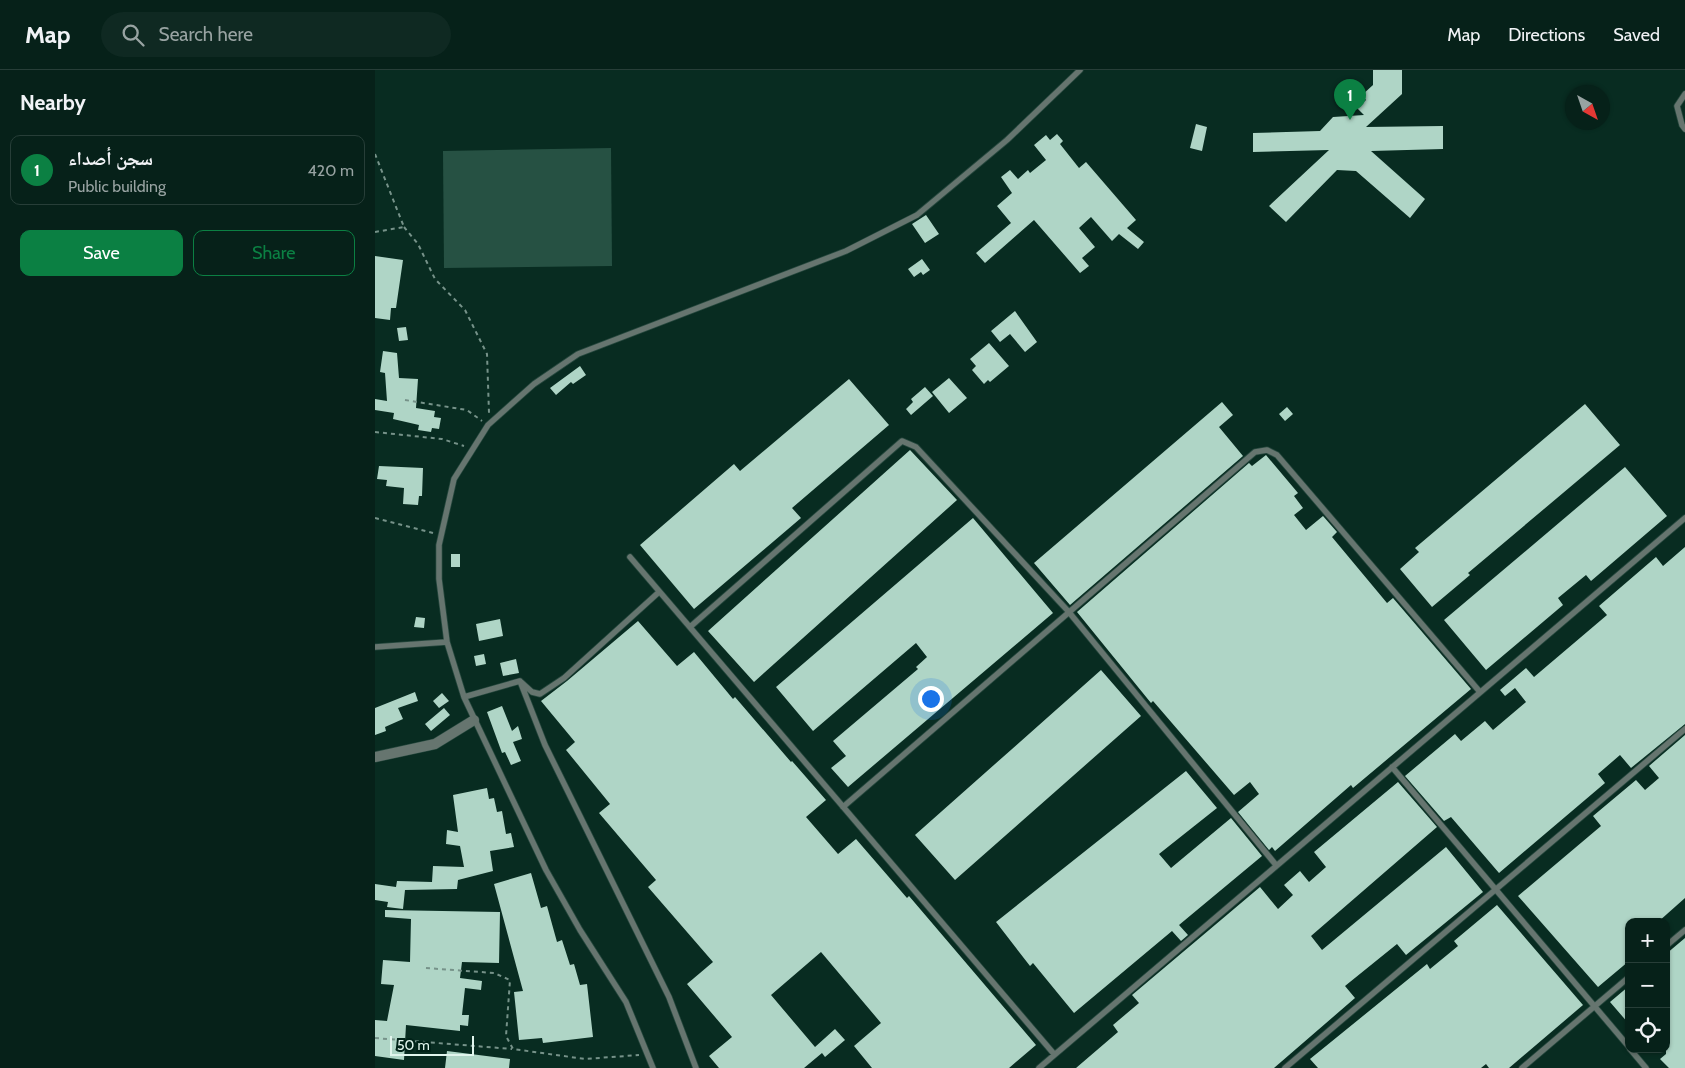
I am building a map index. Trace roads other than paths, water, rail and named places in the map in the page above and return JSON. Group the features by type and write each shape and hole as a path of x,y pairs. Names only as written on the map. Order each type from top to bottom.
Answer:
{"street":[{"path":"375,756 435,744 473,720"}],"lane":[{"path":"653,1068 626,1002 580,930 546,870 505,781 473,720 464,697 447,642 439,579 441,535 454,479 488,425 534,384 579,354 846,251 917,215 1007,140 1080,70"},
{"path":"1685,94 1677,106 1681,125 1685,129"},
{"path":"690,627 903,441 916,447 1068,611 1276,865"},
{"path":"843,807 1068,611 1255,452 1267,450 1277,456 1480,692"},
{"path":"1039,1068 1685,518"},
{"path":"630,557 1054,1054"},
{"path":"520,681 532,692 540,694 564,678 659,592"},
{"path":"375,647 447,642"},
{"path":"464,697 520,681"},
{"path":"520,681 545,745 669,997 696,1068"},
{"path":"1285,1068 1685,729"},
{"path":"1392,767 1625,1042"},
{"path":"1670,943 1685,930"},
{"path":"1522,1068 1625,980"},
{"path":"1634,1053 1646,1068"}],"place":[{"name":"سجن أصداء","path":"1350,120"}]}
